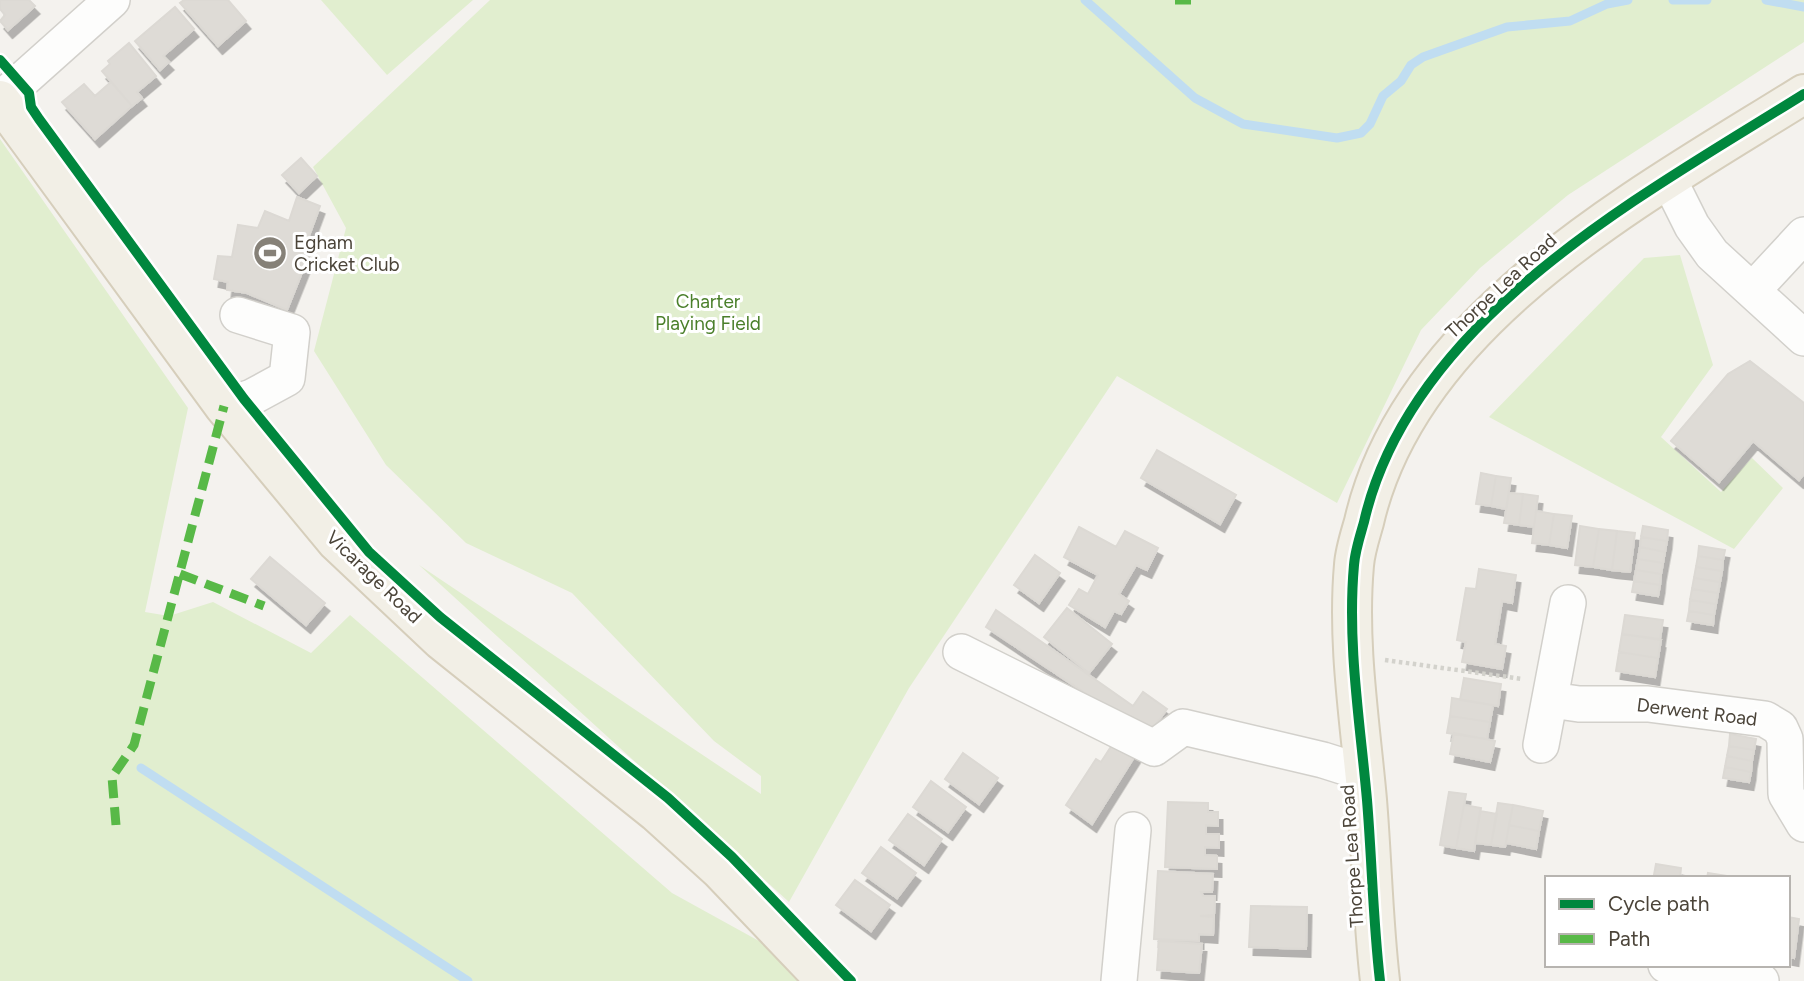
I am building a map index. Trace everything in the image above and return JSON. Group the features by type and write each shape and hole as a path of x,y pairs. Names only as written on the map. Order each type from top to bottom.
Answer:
{"main road":[{"name":"Thorpe Lea Road","path":"1380,981 1353,655 1354,563 1371,492 1393,439 1451,356 1521,286 1565,249 1804,94"},
{"name":"Vicarage Road","path":"0,100 224,407 337,542 441,640 665,820 720,870 826,981"}],"street":[{"path":"0,100 112,0"},
{"path":"1669,180 1692,226 1712,254 1804,338"},
{"path":"1754,290 1804,235"},
{"path":"224,407 252,397 287,378 292,332 238,315"},
{"path":"1541,745 1568,603"},
{"path":"961,652 1154,748 1183,727 1323,760 1364,774"},
{"name":"Derwent Road","path":"1553,691 1579,704 1648,704 1765,719 1780,728 1785,739 1786,794 1804,824"},
{"path":"1119,981 1133,830"},
{"path":"1677,967 1758,981"}],"path":[{"path":"1353,655 1553,691"}],"green space":[{"path":"321,0 473,0 387,75"},
{"name":"Charter Playing Field","path":"490,0 1804,0 1804,42 1568,195 1480,268 1421,330 1337,503 1117,376 909,688 789,902 419,565 761,794 761,776 714,741 572,593 466,543 386,465 314,351 346,228 313,167"},
{"path":"0,139 188,408 145,612 169,616 213,602 311,653 350,615 672,893 768,946 799,981 0,981"},
{"path":"1680,255 1713,365 1661,437 1721,492 1752,458 1783,488 1734,549 1489,417 1644,258"}],"building":[{"path":"0,0 29,0 35,6 8,30 0,21 5,15 0,9"},
{"path":"184,0 228,0 246,21 218,46 180,3"},
{"path":"175,7 194,29 163,56 169,62 160,70 135,41"},
{"path":"129,43 156,76 137,92 142,98 132,106 102,71 110,64 108,61"},
{"path":"111,82 132,106 95,139 62,102 84,84 95,96"},
{"path":"301,158 317,176 299,193 282,175"},
{"name":"Egham Cricket Club","path":"297,197 320,206 303,252 309,255 287,310 247,293 227,290 228,282 214,279 218,256 232,257 238,225 258,228 265,211 289,221"},
{"path":"1750,361 1804,403 1804,474 1799,480 1753,441 1719,482 1671,441 1728,374"},
{"path":"1157,450 1236,495 1220,524 1141,478"},
{"path":"1481,473 1496,476 1491,506 1476,504"},
{"path":"1496,476 1511,478 1506,509 1491,506"},
{"path":"1509,493 1523,494 1519,525 1504,523"},
{"path":"1523,494 1538,496 1534,527 1519,525"},
{"path":"1536,511 1554,514 1549,545 1532,543"},
{"path":"1554,514 1572,516 1567,548 1549,545"},
{"path":"1580,526 1599,529 1593,567 1575,565"},
{"path":"1643,526 1668,530 1667,541 1641,537"},
{"path":"1079,527 1116,547 1125,531 1158,548 1147,570 1136,565 1119,594 1129,601 1121,614 1114,611 1105,627 1069,605 1079,589 1088,594 1098,575 1064,557"},
{"path":"1599,529 1617,531 1612,570 1593,567"},
{"path":"1617,531 1635,533 1630,572 1612,570"},
{"path":"1641,537 1667,541 1665,552 1640,547"},
{"path":"1699,546 1725,550 1723,560 1698,556"},
{"path":"1640,547 1665,552 1663,563 1638,559"},
{"path":"1035,555 1060,573 1039,603 1014,585"},
{"path":"1698,556 1723,560 1722,571 1696,567"},
{"path":"270,557 325,603 306,625 251,579"},
{"path":"1638,559 1663,563 1661,574 1636,570"},
{"path":"1696,567 1722,571 1720,582 1694,578"},
{"path":"1479,569 1516,575 1512,603 1502,601 1495,644 1506,646 1502,669 1462,662 1466,642 1457,640 1466,588 1476,589"},
{"path":"1636,570 1661,574 1660,585 1634,581"},
{"path":"1694,578 1720,582 1718,593 1692,589"},
{"path":"1634,581 1660,585 1658,596 1632,592"},
{"path":"1692,589 1718,593 1716,604 1690,600"},
{"path":"1690,600 1716,604 1714,615 1689,611"},
{"path":"1067,608 1112,644 1089,673 1044,637"},
{"path":"996,610 1133,706 1143,692 1167,709 1148,735 986,627"},
{"path":"1689,611 1714,615 1713,625 1687,621"},
{"path":"1625,615 1663,620 1660,639 1622,634"},
{"path":"1622,634 1661,640 1658,658 1619,652"},
{"path":"1619,652 1658,658 1655,677 1616,671"},
{"path":"1464,678 1501,684 1498,706 1460,700"},
{"path":"1452,698 1493,705 1490,722 1450,716"},
{"path":"1450,716 1490,722 1487,739 1447,733"},
{"path":"1454,733 1495,741 1490,762 1450,754"},
{"path":"1730,734 1756,739 1754,750 1729,746"},
{"path":"1116,739 1136,754 1092,824 1066,805 1096,759 1101,762"},
{"path":"1729,746 1754,750 1752,761 1727,756"},
{"path":"963,753 998,778 979,804 945,779"},
{"path":"1727,756 1752,761 1751,772 1725,767"},
{"path":"1725,767 1751,772 1749,782 1723,778"},
{"path":"931,781 966,807 948,832 913,807"},
{"path":"1449,792 1466,794 1456,848 1440,845"},
{"path":"1168,802 1208,803 1208,812 1218,812 1218,826 1206,825 1206,834 1219,834 1219,848 1205,847 1205,855 1217,856 1217,869 1165,867"},
{"path":"1498,803 1513,805 1505,847 1491,845"},
{"path":"1464,805 1481,808 1474,851 1456,848"},
{"path":"1513,805 1543,811 1539,831 1509,825"},
{"path":"1480,811 1497,814 1491,845 1475,843"},
{"path":"908,814 942,839 924,865 889,840"},
{"path":"1509,825 1539,831 1536,849 1506,843"},
{"path":"881,847 916,873 897,898 862,873"},
{"path":"1656,864 1681,868 1680,876 1654,875"},
{"path":"1158,871 1213,874 1212,892 1201,892 1203,896 1215,896 1214,915 1200,916 1214,917 1213,935 1199,934 1199,941 1154,939"},
{"path":"855,880 890,905 871,931 836,905"},
{"path":"1251,906 1307,907 1306,949 1249,947"},
{"path":"1790,917 1799,919 1794,958 1790,957"},
{"path":"1159,941 1202,944 1199,973 1157,970"}],"waterway":[{"path":"1085,0 1195,98 1243,124 1337,138 1361,133 1370,124 1383,96 1401,81 1411,65 1423,57 1507,27 1570,21 1607,4 1628,0"},
{"path":"1673,0 1707,0"},
{"path":"1766,0 1804,7"},
{"path":"141,768 468,981"}],"marked path":[{"path":"1175,0 1191,0"},
{"path":"116,825 112,777 134,745 224,406"},
{"path":"180,574 264,606"}],"cycle path":[{"path":"0,60 29,93 31,107 39,119 244,399 369,552 440,617 668,798 732,857 851,981"},
{"path":"1380,981 1367,800 1355,682 1352,594 1358,544 1389,450 1429,384 1480,324 1540,270 1673,175 1804,94"}],"place":[{"name":"Egham Cricket Club","path":"270,253"}]}
